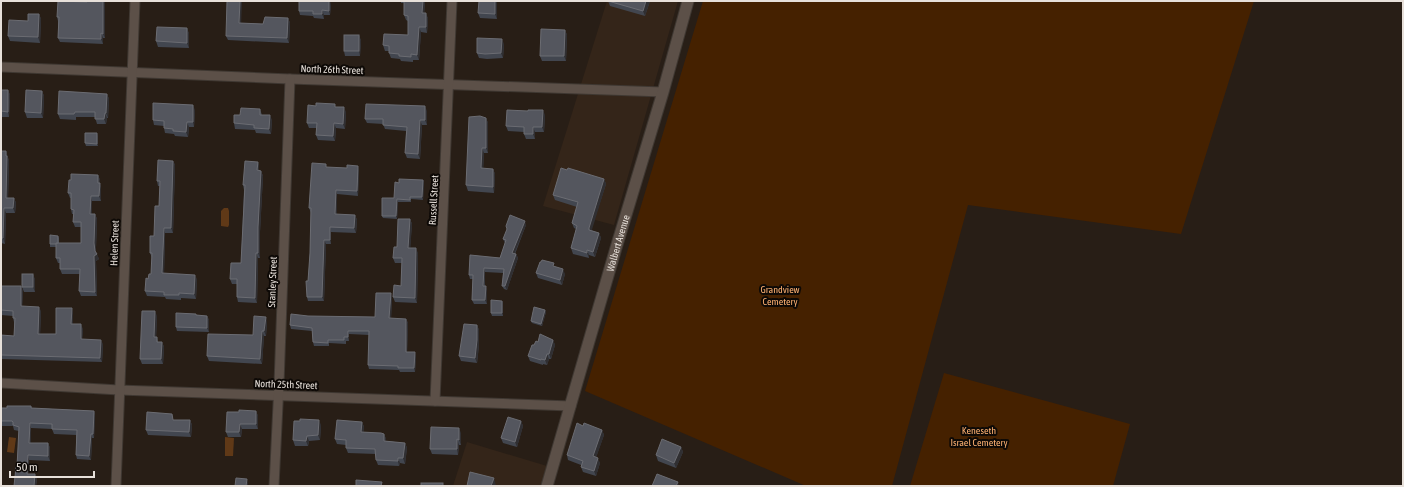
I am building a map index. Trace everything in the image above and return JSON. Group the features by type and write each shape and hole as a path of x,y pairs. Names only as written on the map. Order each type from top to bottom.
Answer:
{"main road":[{"name":"Walbert Avenue","path":"547,486 663,92 688,1"}],"street":[{"name":"Helen Street","path":"116,486 135,1"},
{"name":"Russell Street","path":"435,401 452,1"},
{"name":"North 26th Street","path":"1,67 663,92"},
{"name":"Stanley Street","path":"274,486 290,79"},
{"name":"North 25th Street","path":"1,383 119,390 571,406"}],"shaded area":[{"path":"607,1 678,1 614,225 543,206"},
{"path":"224,208 228,208 229,211 228,227 221,226 221,211"},
{"path":"9,437 16,438 14,453 7,452"},
{"path":"225,437 234,438 233,456 225,456"},
{"path":"467,442 547,466 541,486 453,486"}],"green space":[{"name":"Grandview Cemetery","path":"703,1 1254,1 1181,234 968,205 892,486 806,486 585,391"},
{"name":"Keneseth Israel Cemetery","path":"944,373 1130,424 1113,486 910,486"}],"building":[{"path":"58,1 103,1 103,34 101,33 101,39 58,38"},
{"path":"227,1 240,1 239,23 263,24 265,17 288,18 287,38 226,36"},
{"path":"299,1 329,1 329,11 322,10 322,14 313,14 313,11 299,11"},
{"path":"404,1 423,1 422,13 426,13 426,27 419,27 417,55 411,54 411,57 389,53 389,46 383,45 384,34 408,35 408,16 404,15"},
{"path":"479,1 495,1 495,14 478,13"},
{"path":"608,1 646,1 643,11"},
{"path":"28,14 39,14 38,37 8,36 9,20 28,21"},
{"path":"157,27 187,28 187,43 156,41"},
{"path":"541,29 565,30 564,56 540,56"},
{"path":"344,35 359,35 359,51 344,51"},
{"path":"477,38 502,39 501,53 477,53"},
{"path":"1,90 8,90 8,112 1,111"},
{"path":"26,90 42,91 41,113 25,112"},
{"path":"59,91 107,94 106,113 104,119 95,119 95,112 58,114"},
{"path":"153,103 193,105 193,122 187,122 186,132 173,131 173,129 164,128 164,121 153,120"},
{"path":"316,103 335,104 335,107 344,107 343,124 334,123 333,136 316,135 317,123 307,123 308,105 316,106"},
{"path":"366,104 425,106 425,120 420,120 418,154 405,153 407,127 383,125 383,119 365,119"},
{"path":"241,108 260,109 260,115 270,115 269,129 254,128 254,125 234,123 234,115 240,115"},
{"path":"507,110 543,110 542,127 533,127 533,134 524,134 524,127 506,126"},
{"path":"480,116 486,118 486,148 482,148 481,168 493,169 493,187 466,185 469,117"},
{"path":"85,133 97,133 97,144 85,143"},
{"path":"1,151 6,151 7,156 6,198 14,198 13,208 4,208 3,238 1,238"},
{"path":"158,160 173,161 171,228 164,228 162,273 195,275 194,294 179,293 179,295 164,295 164,292 145,291 146,278 148,279 149,274 151,274 152,253 150,253 150,236 154,236 155,206 159,206 160,181 157,181"},
{"path":"245,161 258,162 257,170 261,171 255,298 237,297 237,279 230,279 231,263 241,263"},
{"path":"312,163 326,164 326,167 347,168 347,165 358,166 357,191 336,190 335,214 355,215 354,228 330,227 330,240 324,240 322,297 307,297 306,281 308,281 310,253 311,208 309,208"},
{"path":"561,168 567,170 568,168 604,179 589,228 589,230 599,233 593,252 587,250 587,253 571,248 577,226 572,223 578,202 553,195"},
{"path":"71,174 98,175 98,183 100,183 99,196 91,196 90,214 95,214 94,243 97,254 94,256 95,292 79,291 80,269 60,269 60,258 56,258 56,243 81,243 81,222 73,222 74,210 71,209 71,193 68,193"},
{"path":"399,179 423,180 422,197 410,197 410,200 397,199 396,216 382,216 382,198 394,198 395,182 399,183"},
{"path":"510,215 525,221 512,253 516,254 505,286 502,286 504,269 484,268 483,286 486,286 485,300 472,300 473,275 469,275 470,255 500,258 506,240 503,239"},
{"path":"398,219 410,219 408,248 416,248 415,298 393,297 394,285 401,286 402,258 393,258 394,247 397,247"},
{"path":"50,235 58,236 58,243 50,244"},
{"path":"542,260 554,263 553,266 563,269 560,280 536,273"},
{"path":"22,274 33,274 33,287 22,287"},
{"path":"1,286 21,286 21,306 39,307 38,334 56,334 56,308 72,308 71,324 81,324 81,339 101,340 100,358 1,355 1,335 14,336 15,318 13,318 13,311 1,310"},
{"path":"376,293 391,293 389,318 406,319 406,352 415,352 414,368 368,365 369,331 348,331 348,337 344,337 344,340 328,340 328,343 313,342 312,328 290,325 291,314 308,316 375,317"},
{"path":"491,300 502,301 502,313 491,313"},
{"path":"534,307 545,310 541,324 531,321"},
{"path":"142,311 155,311 154,337 157,337 157,342 162,342 161,359 140,359"},
{"path":"176,313 207,316 207,328 176,327"},
{"path":"254,316 266,317 264,331 262,331 260,359 207,356 208,334 253,335"},
{"path":"464,324 477,325 475,358 459,356"},
{"path":"540,334 553,340 549,354 547,354 545,360 528,356 532,345 534,345 536,341 538,342"},
{"path":"7,406 31,406 31,408 94,411 93,434 91,434 89,456 76,455 77,430 52,429 52,424 30,423 29,443 48,443 48,456 28,455 27,474 35,474 34,486 14,486 17,467 19,427 13,425 12,421 1,421 1,408 7,408"},
{"path":"239,410 256,411 256,424 240,424 239,432 226,432 227,412 239,412"},
{"path":"147,412 172,414 173,420 190,420 189,432 146,430"},
{"path":"508,417 521,421 515,442 501,438"},
{"path":"300,419 319,420 318,435 307,436 306,441 293,440 294,421 300,421"},
{"path":"337,420 362,422 361,432 381,433 384,434 384,441 405,443 403,458 398,458 398,461 376,460 375,449 346,448 346,440 335,439"},
{"path":"577,423 583,426 584,423 602,430 593,456 598,458 594,471 581,467 583,461 567,455"},
{"path":"431,427 459,428 457,449 430,449"},
{"path":"662,439 681,447 674,463 656,455"},
{"path":"470,472 494,478 491,486 467,486"},
{"path":"657,474 678,482 676,486 652,486"},
{"path":"236,478 247,479 246,486 235,486"},
{"path":"356,480 382,482 381,486 356,486"},
{"path":"421,483 443,483 443,486 421,486"}]}
